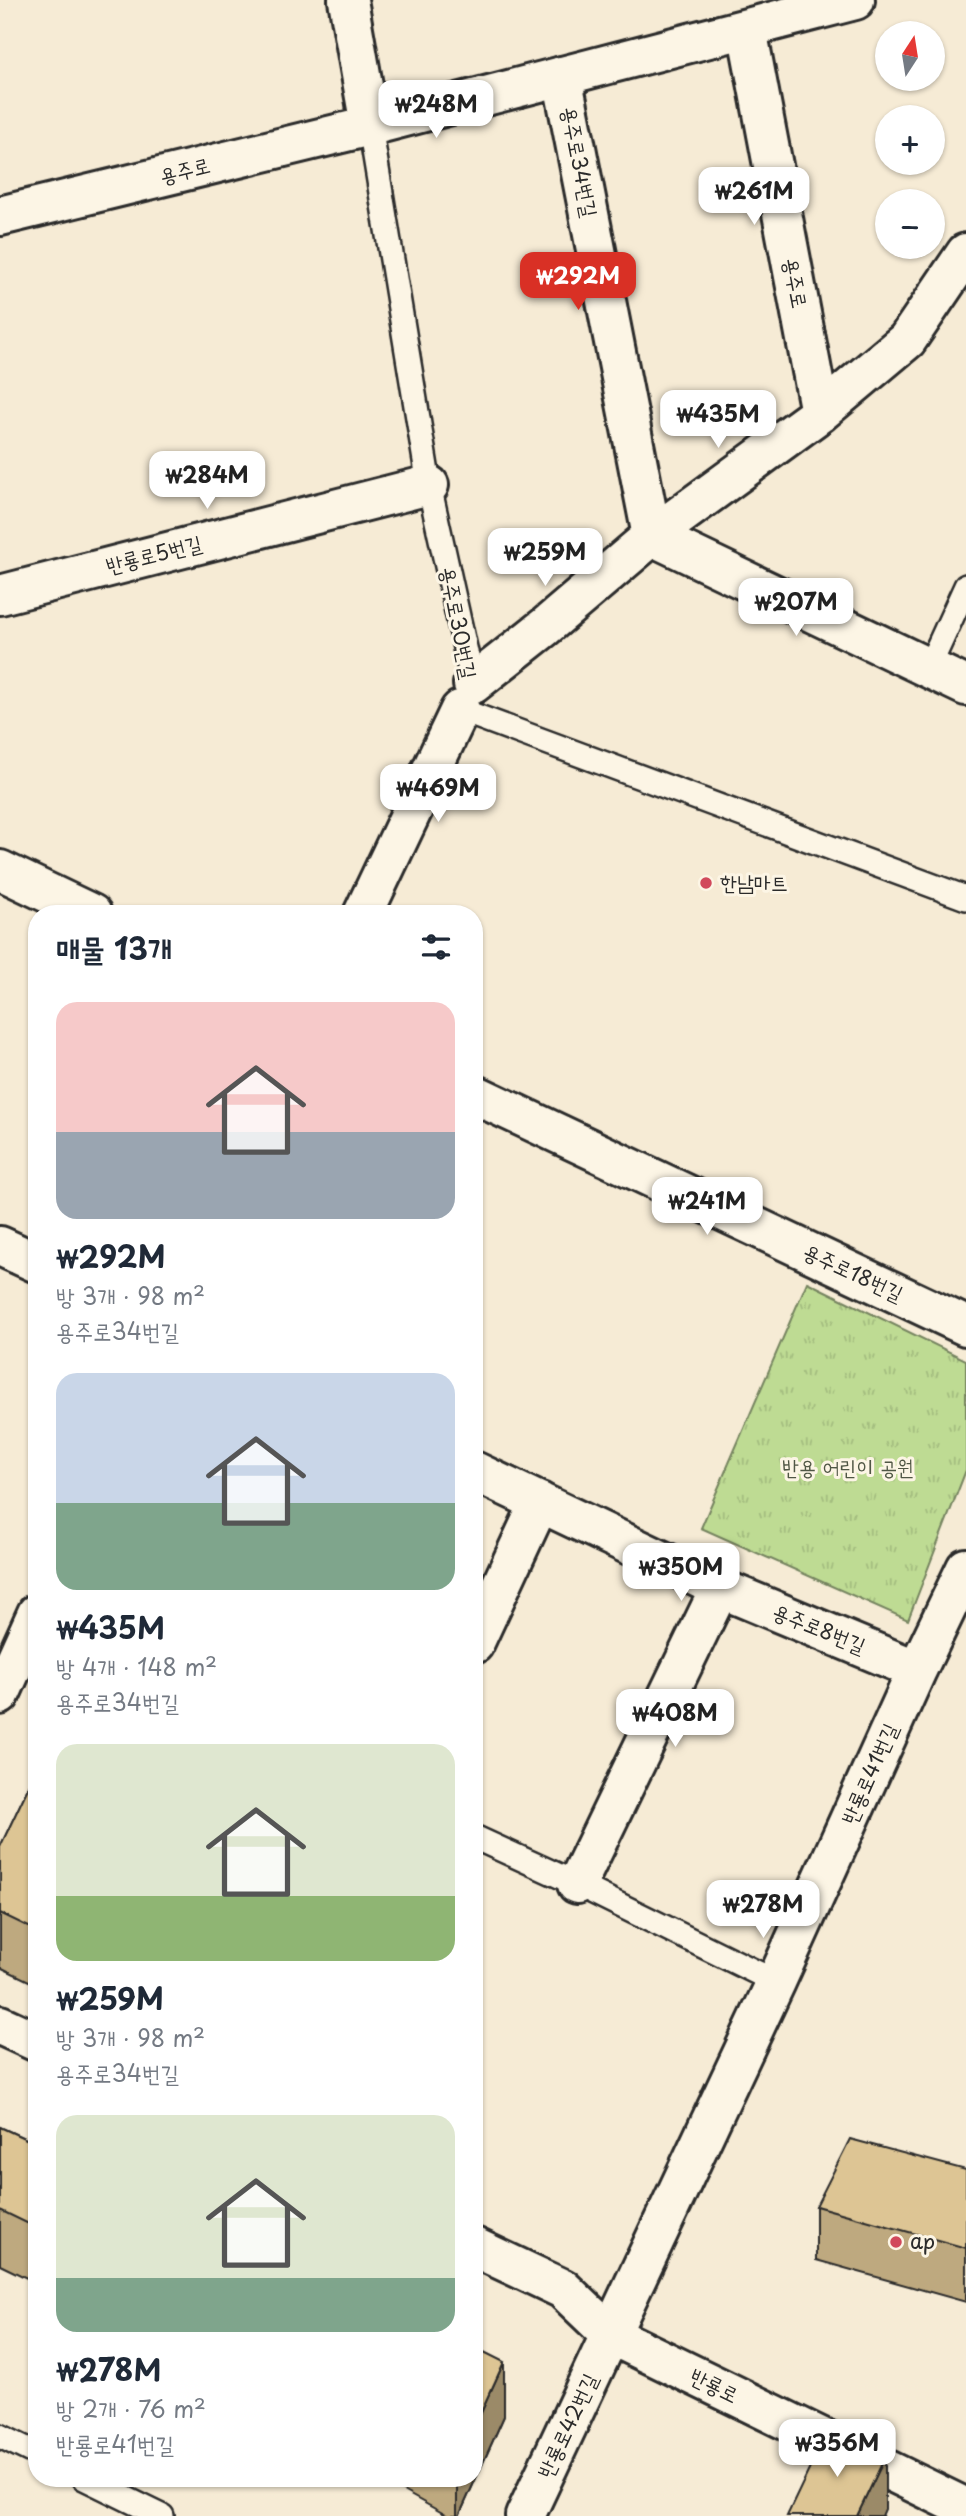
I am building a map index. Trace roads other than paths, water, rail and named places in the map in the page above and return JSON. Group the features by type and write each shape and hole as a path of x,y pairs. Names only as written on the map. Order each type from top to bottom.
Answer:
{"street":[{"path":"348,0 370,126"},
{"name":"용주로","path":"0,216 370,126 855,0"},
{"name":"용주로","path":"747,29 820,413"},
{"name":"용주로34번길","path":"562,76 652,536"},
{"path":"367,905 467,697 652,536 820,413 907,340 966,253"},
{"name":"반룡로5번길","path":"0,595 429,485"},
{"path":"652,536 966,686"},
{"path":"0,870 73,905"},
{"name":"용주로18번길","path":"483,1098 966,1326"},
{"path":"0,1246 28,1259"},
{"name":"용주로8번길","path":"483,1475 720,1588 917,1670"},
{"path":"483,1625 540,1502"},
{"name":"반룡로41번길","path":"611,2335 966,1568"},
{"path":"577,1884 720,1588"},
{"path":"0,1695 25,1627"},
{"path":"0,2025 28,2038"},
{"name":"반룡로","path":"483,2251 563,2288 611,2335 966,2508"},
{"name":"반룡로42번길","path":"525,2516 611,2335"}],"lane":[{"name":"용주로30번길","path":"370,126 467,697 966,898"},
{"path":"928,669 966,586"},
{"path":"483,1841 776,1982"},
{"path":"0,2436 28,2450"},
{"path":"102,2487 162,2516"}],"place":[{"name":"한남마트","path":"706,883"},
{"name":"ap","path":"896,2242"}],"park label":[{"name":"반용 어린이 공원","path":"848,1468"}]}
